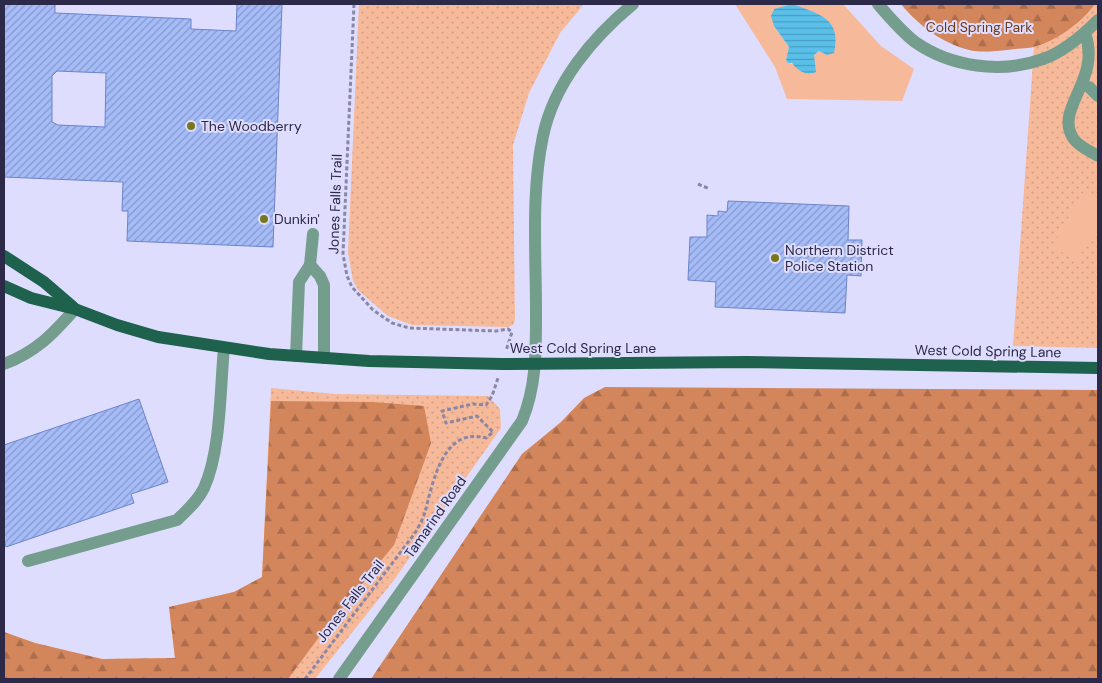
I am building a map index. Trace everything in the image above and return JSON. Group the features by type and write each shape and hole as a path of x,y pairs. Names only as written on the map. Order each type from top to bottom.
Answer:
{"main road":[{"name":"West Cold Spring Lane","path":"4,256 44,282 75,309"},
{"name":"West Cold Spring Lane","path":"4,286 31,298 75,309 158,337 224,348 296,356 536,364 747,362 1098,368"}],"street":[{"name":"Tamarind Road","path":"339,679 522,421 531,399 536,364 537,191 543,134 555,103 572,70 610,24 633,4"},
{"path":"878,4 895,24 915,42 939,56 968,64 997,67 1043,59 1085,33 1098,20"},
{"path":"1085,33 1093,43 1097,59 1097,74 1093,92 1070,120 1070,129 1073,138 1080,146 1098,156"},
{"path":"296,356 299,282 310,265 313,234"},
{"path":"310,265 320,276 324,285 324,358"},
{"path":"4,364 23,357 36,349 50,338 75,309"},
{"path":"28,561 177,520 194,503 204,488 214,454 224,348"}],"path":[{"name":"Jones Falls Trail","path":"354,4 343,254 347,276 352,287 381,316 409,328 496,331 508,329 512,332"},
{"path":"698,184 710,189"},
{"name":"Jones Falls Trail","path":"305,679 415,533 425,514 433,480 444,456 458,441 467,436 477,435 486,438 493,432 477,416 446,423 442,411 473,404 486,406 492,396"}],"green space":[{"path":"359,4 584,4 560,33 529,93 513,145 515,320 513,325 508,327 412,325 388,316 359,291 353,281 348,253"},
{"path":"735,4 843,4 881,46 914,69 902,101 787,99 775,67","holes":["773,9 777,9 827,55 819,51 814,55 814,62 802,65 789,63 786,60 789,47 774,26"]},
{"path":"901,4 1098,4 1098,348 1013,346 1034,47 981,51 955,45 931,32"},
{"name":"Cold Spring Park","path":"901,4 1095,4 1083,18 1068,30 1043,44 1031,48 983,52 959,47 940,38 923,26"},
{"path":"1084,191 1098,199 1098,226 1077,261 1052,246"},
{"path":"605,387 1098,390 1098,679 371,679 522,454 561,422 584,398"},
{"path":"271,388 335,394 488,396 500,409 501,428 394,580 315,679 4,679 4,632 35,643 102,659 175,658 169,607 234,592 262,577"},
{"path":"271,401 373,402 424,406 431,443 394,545 325,629 288,679 4,679 4,632 35,643 102,659 175,658 169,607 234,592 262,577"}],"water":[{"path":"792,4 826,19 835,32 834,53 827,55 819,51 814,55 816,72 802,72 792,63 788,63 786,60 789,47 774,26 771,16 774,9"}],"building":[{"name":"The Woodberry","path":"4,4 55,4 55,13 191,19 191,29 236,31 237,4 282,4 273,247 127,241 128,211 122,211 123,182 4,177","holes":["57,71 106,73 105,127 58,125 52,122 52,76"]},
{"name":"Northern District Police Station","path":"728,201 849,206 848,240 862,240 861,276 847,275 845,313 715,307 716,282 688,280 690,237 707,237 707,215 718,216 718,211 727,212"},
{"path":"139,399 168,482 131,494 134,503 6,547 4,540 4,445"}],"place":[{"name":"The Woodberry","path":"191,126"},
{"name":"Dunkin'","path":"264,219"},
{"name":"Northern District Police Station","path":"775,258"}]}
